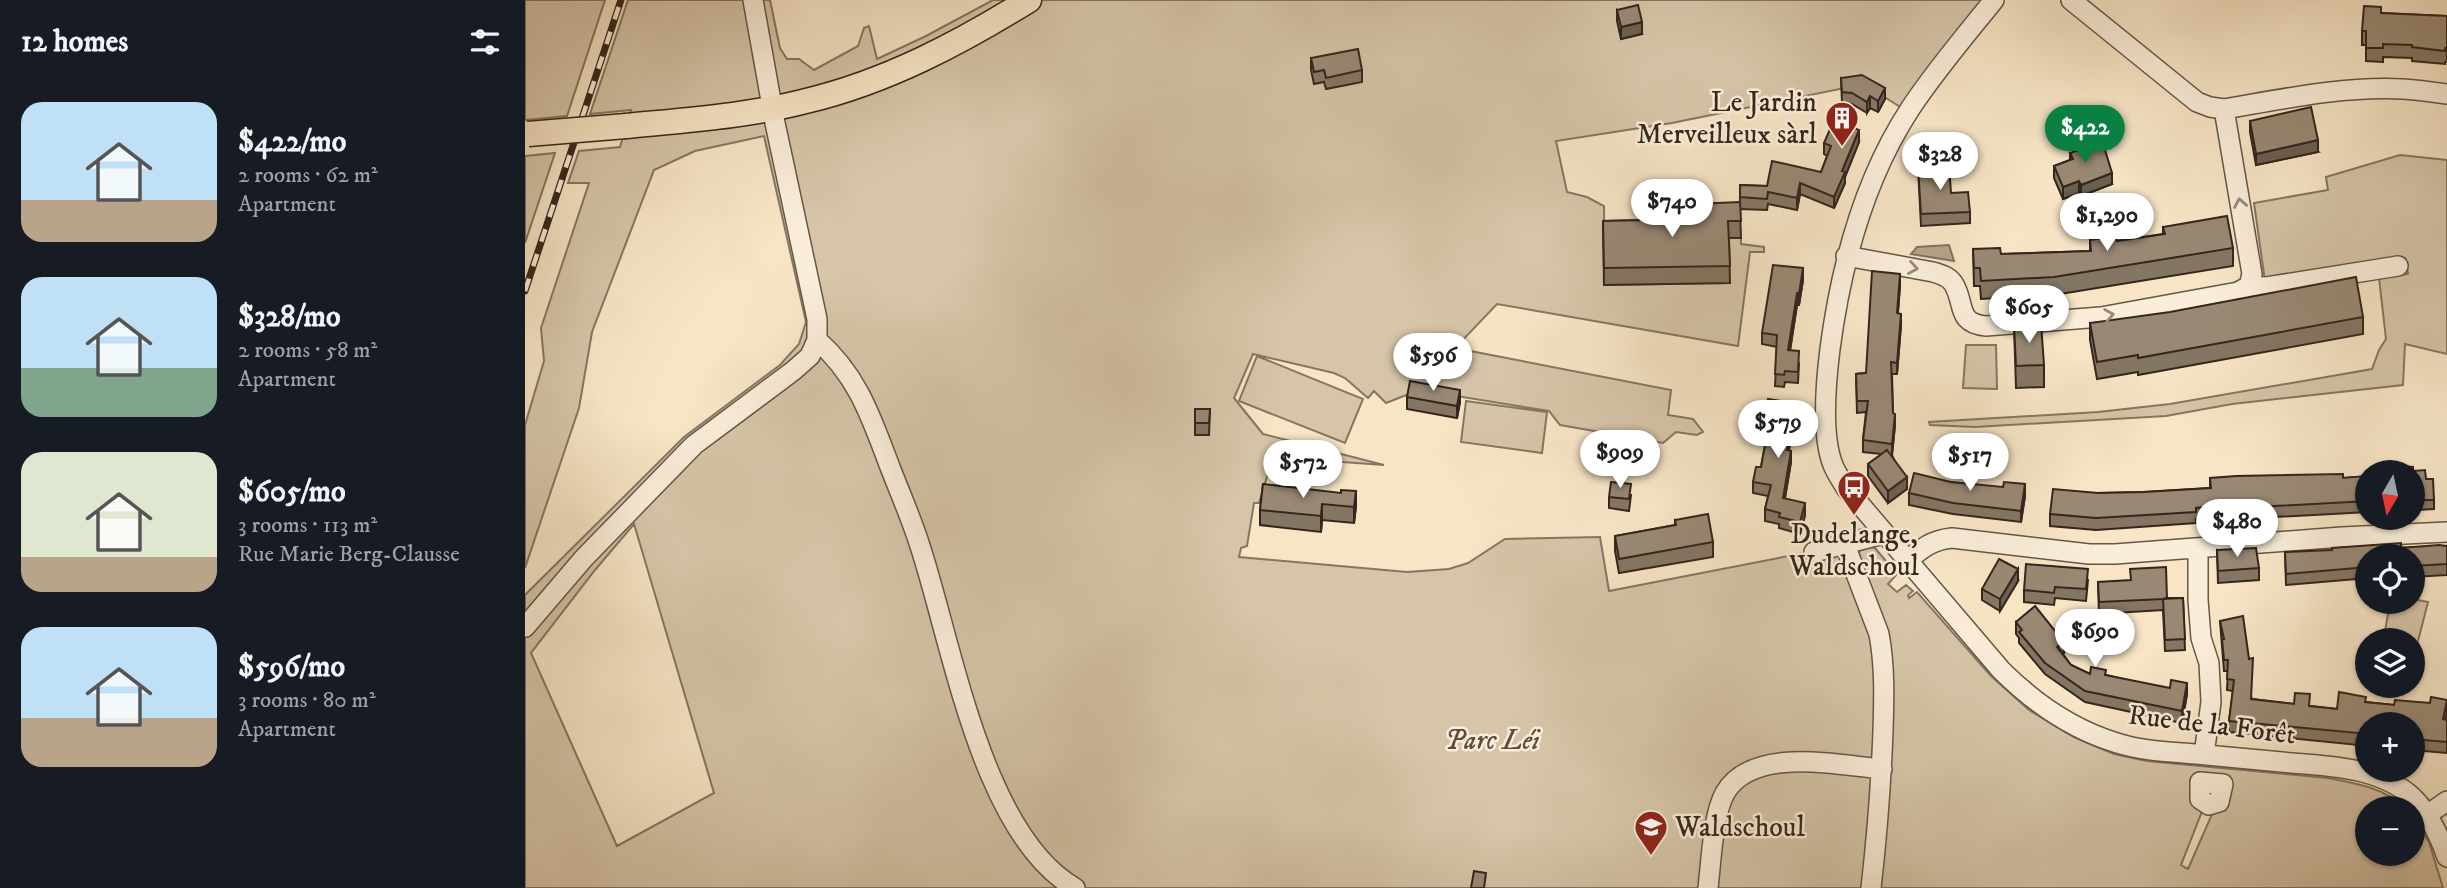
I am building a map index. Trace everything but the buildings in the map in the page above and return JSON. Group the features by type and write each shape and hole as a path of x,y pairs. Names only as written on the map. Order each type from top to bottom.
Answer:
{"main road":[{"path":"526,135 773,109 849,89 951,46 1029,0"}],"street":[{"path":"525,627 584,558 694,445 793,371 810,356 817,340 817,319 753,0"},
{"name":"Rue de la Forêt","path":"1994,0 1941,65 1909,112 1878,168 1846,256 1828,362 1828,441 1832,464 1846,488 1883,534 2008,677 2056,716 2082,730 2118,743 2149,750 2330,766 2364,772 2409,794 2427,815 2441,839 2447,857"},
{"path":"2071,0 2197,102 2210,107 2224,109 2358,90 2402,89 2447,94"},
{"path":"2224,109 2252,274 2249,286"},
{"path":"1846,256 1945,276 1954,284 1965,318 1975,325 1986,326 2101,317 2238,292 2249,286 2266,288 2398,266"},
{"path":"817,340 845,368 869,412 920,546 971,721 1003,803 1037,857 1063,881 1075,888"},
{"path":"1907,561 1927,544 1952,538 2089,554 2447,532"},
{"path":"1814,552 1883,534"},
{"path":"1845,545 1879,634 1882,649 1882,769 1871,888"},
{"path":"2198,548 2201,638 2209,663 2211,702 2204,755"},
{"path":"1708,888 1719,809 1725,792 1736,779 1756,768 1788,761 1882,769"},
{"path":"2427,815 2447,801"}],"green space":[{"path":"525,0 605,0 567,116 525,120"},
{"name":"Parc Léi","path":"628,0 770,0 780,48 787,59 799,59 814,70 858,46 864,28 869,26 877,59 993,0 1994,0 1908,112 1864,84 1672,123 1556,141 1567,192 1587,197 1604,206 1605,285 1729,283 1728,238 1741,238 1741,244 1764,247 1764,252 1750,252 1738,346 1497,304 1455,348 1671,390 1668,415 1693,419 1703,432 1697,435 1676,432 1663,443 1560,425 1549,411 1419,390 1386,403 1374,391 1368,398 1345,378 1334,373 1253,354 1234,398 1263,434 1384,465 1273,457 1259,503 1254,503 1247,546 1241,548 1239,557 1407,572 1449,569 1468,563 1505,539 1600,537 1609,591 1845,545 1857,559 1860,550 1875,548 1897,574 1888,584 1897,592 1906,585 1913,591 1908,595 1909,598 1917,592 1991,676 2029,710 2074,737 2114,754 2147,761 2328,778 2379,791 2388,796 2355,796 2355,866 2425,866 2425,836 2443,888 525,888 525,595 684,437 780,365 799,344 806,322 764,136 695,151 654,170 592,332 579,408 525,568 525,425 544,361 541,328 589,183 568,183 579,151 620,147 631,110 590,114","holes":["634,524 714,793 617,846 531,653","2203,809 2213,812 2188,869 2181,865"]},
{"path":"555,153 525,243 525,156"},
{"path":"2400,155 2447,160 2447,354 2405,344 2403,385 2232,404 2166,416 1975,427 1930,425 1929,422 2098,412 2170,404 2372,369 2386,339 2379,278 2408,274 2405,258 2265,281 2254,203 2328,190 2326,177"},
{"path":"1966,345 1996,345 1997,389 1963,388"},
{"path":"1257,356 1363,399 1345,443 1239,401"},
{"path":"1466,401 1547,412 1542,453 1461,442"},
{"path":"2388,614 2425,614 2421,628 2386,628"}],"shaded area":[{"path":"1949,245 1954,261 1911,254 1917,247"}],"railway":[{"path":"525,291 621,0"}],"place":[{"name":"Le Jardin Merveilleux sàrl","path":"1842,148"},
{"name":"Dudelange, Waldschoul","path":"1854,517"},
{"name":"Waldschoul","path":"1651,857"}]}
